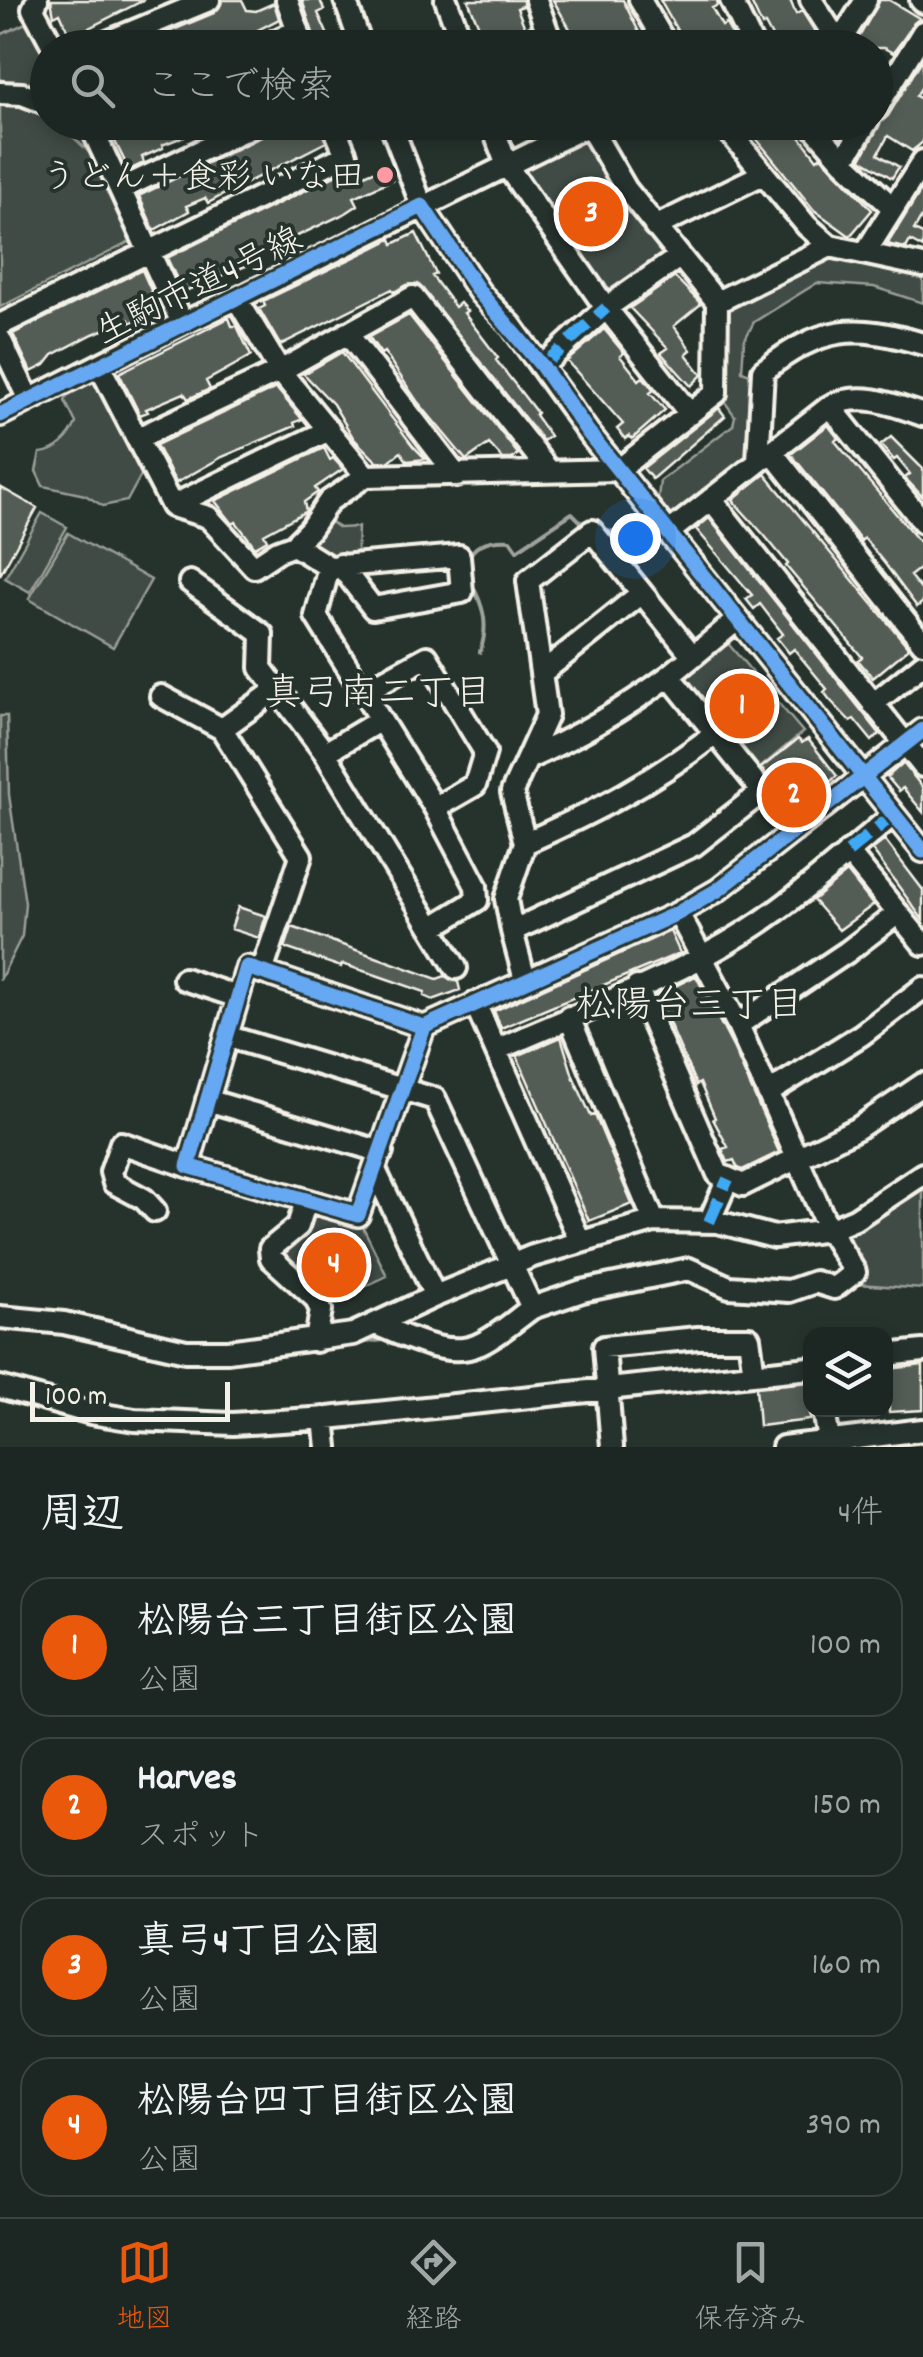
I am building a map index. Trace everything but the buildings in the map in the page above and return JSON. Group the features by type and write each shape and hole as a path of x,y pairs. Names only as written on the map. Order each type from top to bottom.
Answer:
{"street":[{"path":"37,0 33,9 44,30"},
{"path":"137,30 208,0"},
{"path":"287,0 298,30"},
{"path":"345,0 356,30"},
{"path":"446,0 457,30"},
{"path":"536,0 547,30"},
{"path":"640,0 658,30"},
{"path":"731,0 743,30"},
{"path":"811,0 829,30"},
{"path":"847,30 866,0"},
{"path":"893,81 923,32"},
{"path":"0,93 30,97"},
{"path":"98,140 182,323"},
{"path":"121,189 223,140"},
{"path":"0,325 346,155 340,140"},
{"path":"397,140 422,206 480,293 542,366 618,470 923,851"},
{"path":"498,140 507,166 606,308 690,414"},
{"name":"生駒市道4号線","path":"0,416 558,140"},
{"path":"98,366 172,506 208,517 254,567 294,545 329,501 366,476 618,470 716,393 716,302 626,190 599,140"},
{"path":"736,140 807,226 830,246 923,266"},
{"path":"825,140 892,207"},
{"path":"843,161 856,140"},
{"path":"865,253 892,207 921,169"},
{"path":"655,228 764,174"},
{"path":"716,302 830,246"},
{"path":"542,366 606,308 680,257"},
{"path":"138,438 280,371 413,297 549,471"},
{"path":"237,299 280,371 366,476"},
{"path":"923,344 871,330 854,330 816,337 790,350 763,371 764,456 923,643"},
{"path":"346,333 457,476"},
{"path":"0,339 29,400"},
{"path":"668,532 830,406 846,398 866,398 923,415"},
{"path":"830,406 923,522"},
{"path":"172,506 330,430"},
{"path":"710,498 923,766"},
{"path":"525,980 506,898 525,843 512,792 547,715 528,582 592,531 692,656"},
{"path":"294,545 334,566 373,608 462,592 459,556 334,566"},
{"path":"334,566 316,616 435,808 476,886 476,900 433,927"},
{"path":"190,582 262,634 261,668 325,753 456,968"},
{"path":"543,672 642,593"},
{"path":"527,759 594,728 669,676 737,620"},
{"path":"363,692 427,657 485,752 475,785 435,808"},
{"path":"873,704 923,664"},
{"path":"669,676 794,831"},
{"path":"222,729 276,690"},
{"path":"161,696 222,729 301,856 262,972"},
{"path":"325,753 379,721"},
{"path":"188,1166 247,967 424,1027 678,913 718,890 923,730"},
{"path":"525,843 616,802 670,769 716,733"},
{"path":"512,931 694,845 762,792"},
{"path":"496,1050 637,987 746,932 797,897 893,815"},
{"path":"848,852 923,944"},
{"path":"377,1325 435,1346 465,1349 480,1345 532,1308 582,1290 689,1269 729,1288 789,1291 814,1282 834,1288 855,1272 829,1230 738,1024 678,913"},
{"path":"738,1024 898,913"},
{"path":"184,979 238,997"},
{"path":"637,987 718,1174 743,1185 858,1128 923,1084"},
{"path":"768,1093 861,1036 923,988"},
{"path":"475,1003 580,1241"},
{"path":"569,1017 654,1221"},
{"path":"156,1211 114,1183 111,1172 121,1144 358,1216 424,1027"},
{"path":"226,1036 435,1099 532,1308"},
{"path":"207,1100 378,1161 434,1296"},
{"path":"0,1317 64,1322 186,1351 316,1342 377,1325 510,1265 654,1221 709,1222 774,1237 829,1230 855,1220 923,1174"},
{"path":"709,1222 728,1178"},
{"path":"306,1201 298,1226 270,1249 271,1258 315,1298 321,1310 316,1342"},
{"path":"612,1447 604,1346 749,1338 754,1374"},
{"path":"893,1353 923,1351"},
{"path":"0,1387 91,1413 204,1424 324,1418 803,1369"},
{"path":"828,1417 842,1444"},
{"path":"324,1418 327,1447"},
{"path":"783,1447 842,1444 923,1430"},
{"path":"900,1447 923,1430"}],"shaded area":[{"path":"32,20 37,30 30,30 30,90 0,79 0,35"},
{"path":"0,101 30,108 30,140 77,140 91,154 130,242 0,307"},
{"path":"573,140 592,140 667,259 612,295 604,295 520,173"},
{"path":"830,252 923,275 923,303 874,287 817,283 754,322 744,341 742,371 755,376 755,454 675,520 667,520 657,507 660,481 733,425 735,416 719,394 721,311"},
{"path":"99,377 146,466 127,501 103,506 85,495 43,486 36,471 40,453 62,443 76,423 65,401 70,391"},
{"path":"42,513 67,527 30,592 5,578"},
{"path":"326,519 339,528 358,527 357,556 332,564 305,542"},
{"path":"68,533 151,580 113,647 29,599"},
{"path":"725,640 803,732 754,773 682,681 684,668"},
{"path":"0,716 7,716 9,795 25,903 22,936 0,980"},
{"path":"923,1186 923,1289 860,1284 863,1263 843,1235"},
{"path":"312,1211 362,1225 387,1276 328,1304 275,1255"}],"waterway":[{"path":"468,559 480,545 491,541 510,540 517,550 572,513 586,527"},
{"path":"605,532 640,529"},
{"path":"471,583 484,616 480,652"},
{"path":"357,1343 392,1339"}],"marked path":[{"path":"542,366 606,308"},
{"path":"848,852 893,815"},
{"path":"709,1222 728,1179"}],"cycle path":[{"path":"0,415 422,206 480,293 542,366 588,432 923,851"},
{"path":"424,1027 358,1215 188,1166 247,967 424,1027 678,913 718,890 923,730"}],"place":[{"name":"うどん＋食彩 いな田","path":"385,175"},
{"name":"真弓4丁目公園","path":"591,214"},
{"name":"松陽台三丁目街区公園","path":"742,706"},
{"name":"Harves","path":"794,795"},
{"name":"松陽台四丁目街区公園","path":"334,1265"}],"district":[{"name":"真弓南二丁目","path":"378,691"},
{"name":"松陽台三丁目","path":"690,1003"}]}
